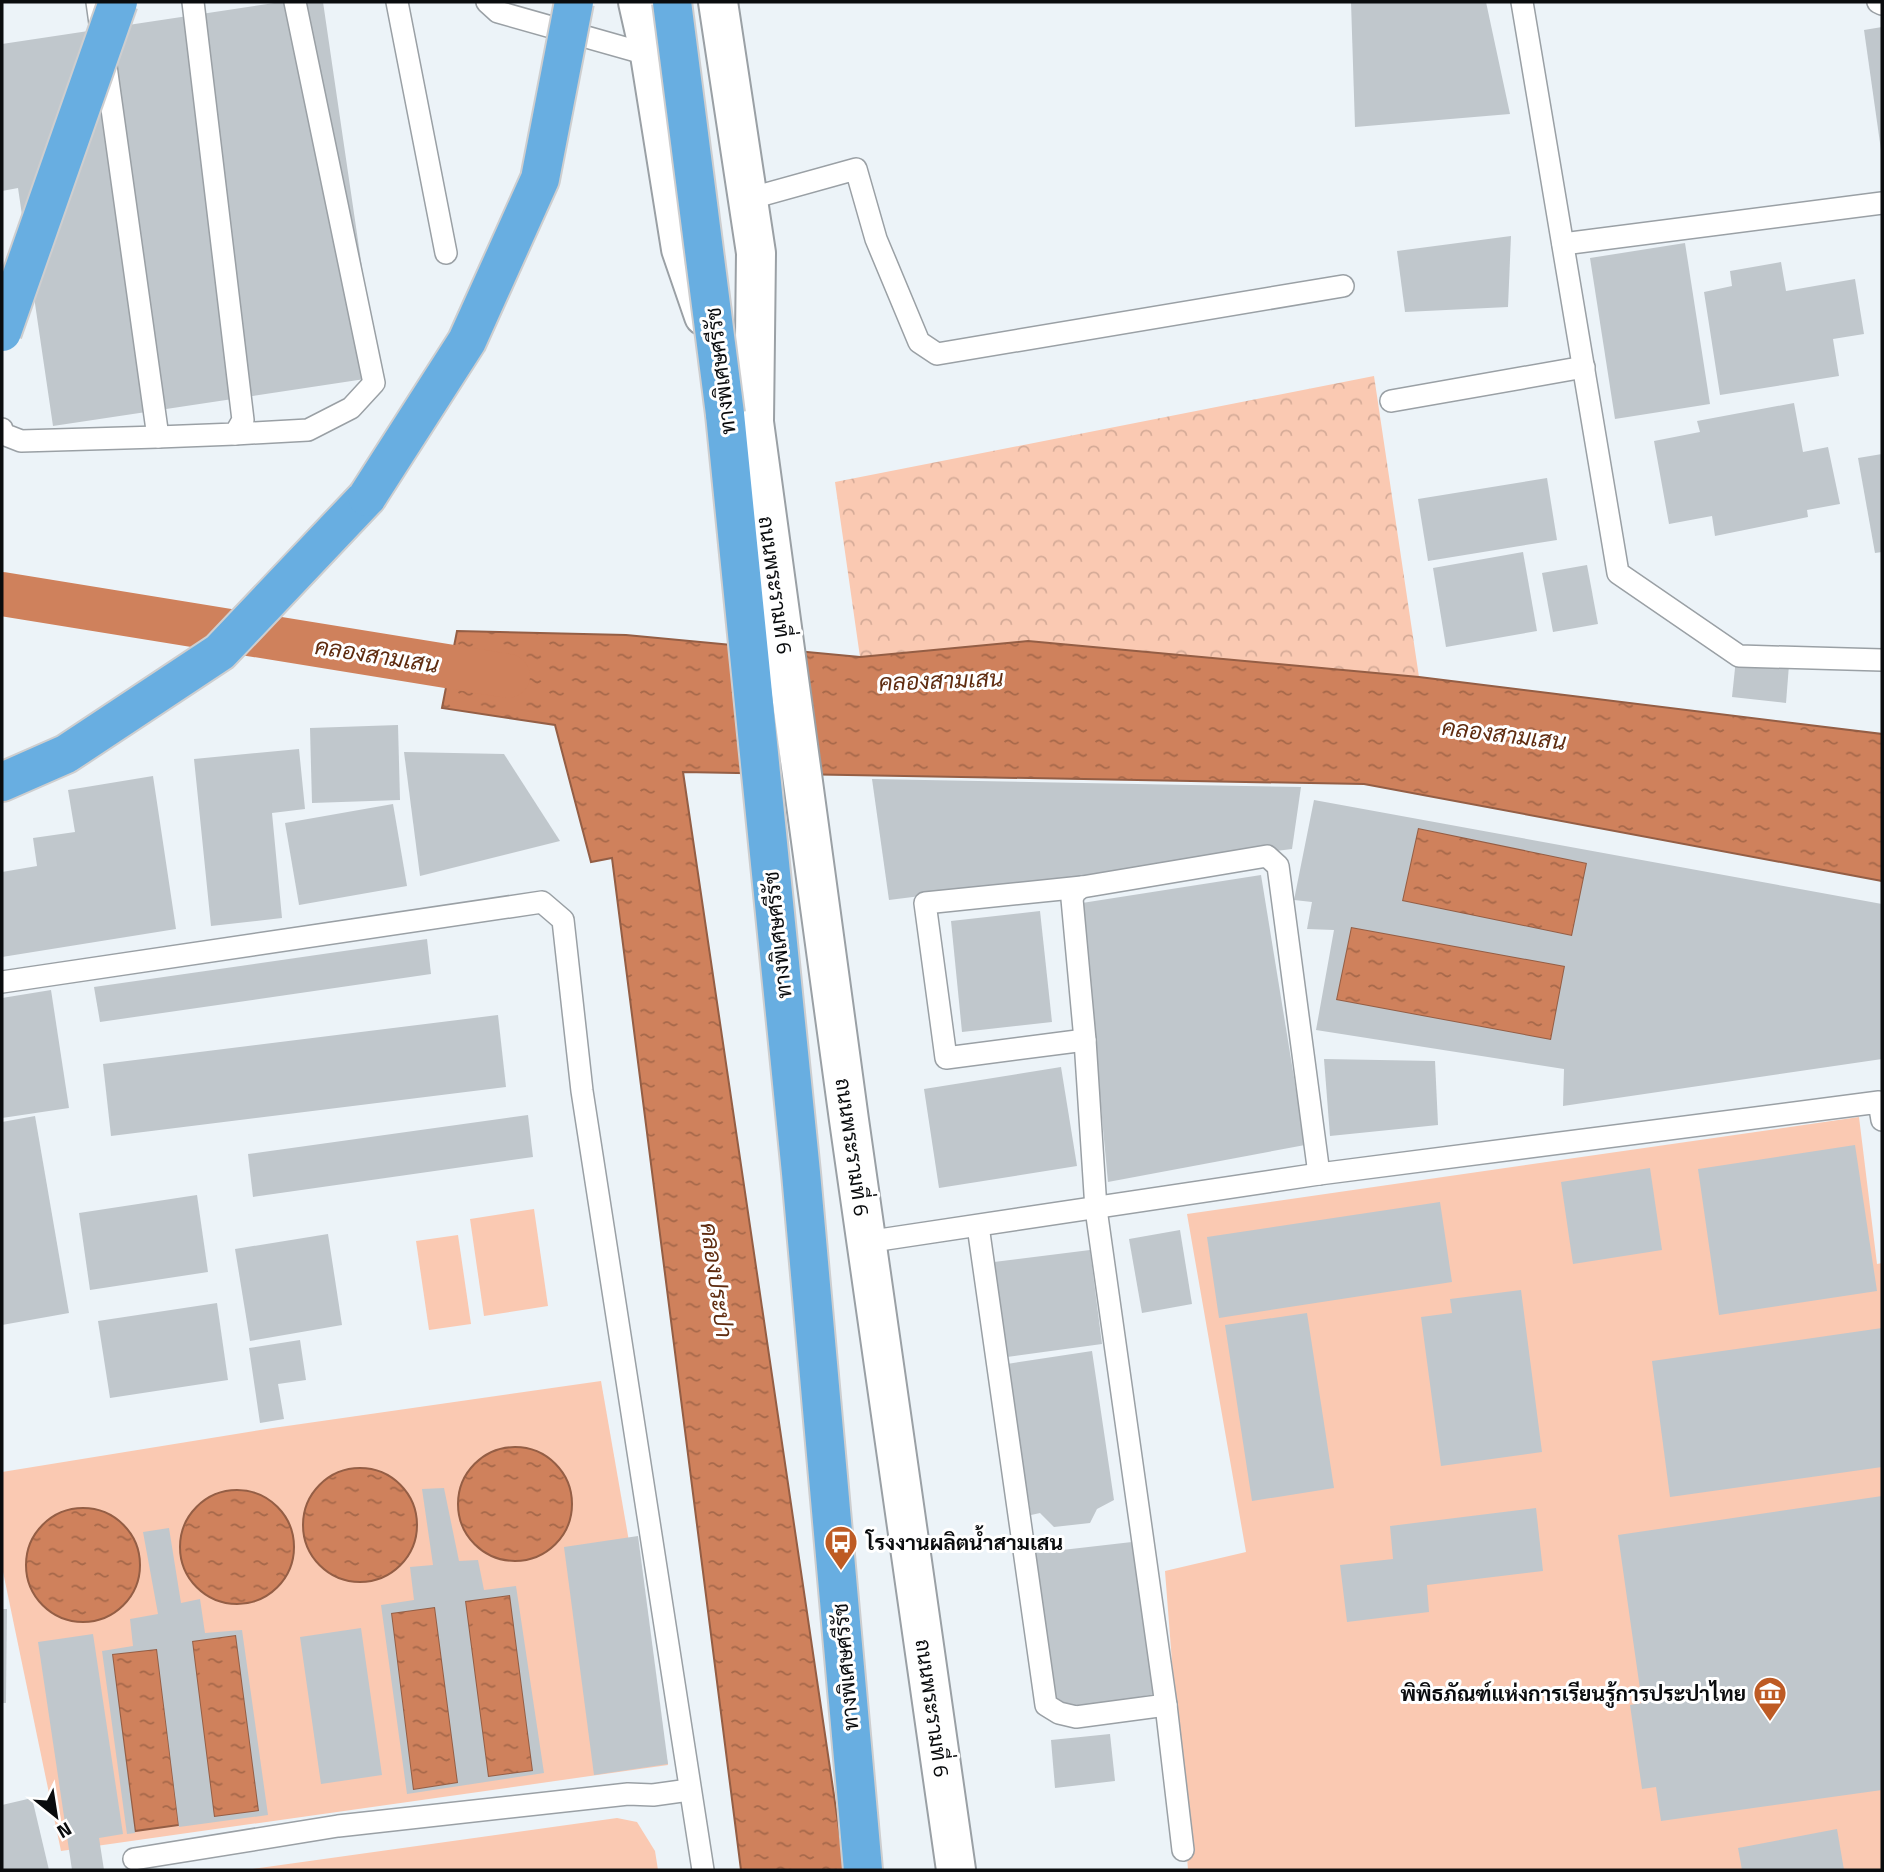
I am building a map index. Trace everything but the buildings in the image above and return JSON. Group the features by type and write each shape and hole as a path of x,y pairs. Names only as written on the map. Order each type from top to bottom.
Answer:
{"highway":[{"path":"2,332 118,2"},
{"path":"2,782 66,754 220,652 367,497 467,341 540,178 573,2"},
{"name":"ทางพิเศษศรีรัช","path":"672,2 725,414 801,1173 863,1870"}],"main road":[{"name":"ถนนพระรามที่ 6","path":"639,2 681,249 711,338 754,422"},
{"name":"ถนนพระรามที่ 6","path":"718,2 756,253 754,422 866,1242 956,1870"}],"lane":[{"path":"97,2 158,437"},
{"path":"193,2 243,421 235,434"},
{"path":"2,432 21,441 308,430 351,408 374,383 295,2"},
{"path":"397,2 446,253"},
{"path":"487,2 498,12 650,55"},
{"path":"1522,2 1618,573 1739,656 1882,660"},
{"path":"748,199 856,169 876,239 919,342 937,354 1343,286"},
{"path":"1563,244 1882,203"},
{"path":"1391,401 1584,367"},
{"path":"1085,1040 946,1058 925,903 1082,887 1268,856 1278,866 1319,1174"},
{"path":"1082,887 1072,899 1096,1209 1166,1705 1183,1850"},
{"path":"2,982 542,902 563,920 582,1091 703,1870"},
{"path":"866,1242 1319,1174 1880,1102 1882,1120"},
{"path":"978,1226 1046,1705 1059,1713 1076,1717 1166,1705"},
{"path":"134,1859 338,1826 628,1794 653,1795 689,1790"}],"green space":[{"path":"1374,376 1419,677 1028,641 860,657 835,482"},
{"path":"1859,1117 1877,1264 1882,1263 1882,1870 1188,1870 1165,1571 1246,1552 1187,1214"},
{"path":"534,1209 548,1306 484,1316 470,1219"},
{"path":"458,1235 471,1324 429,1330 416,1241"},
{"path":"601,1381 668,1765 61,1851 2,1567 2,1472 273,1428"},
{"path":"617,1818 637,1822 655,1851 658,1870 245,1870"}],"water":[{"name":"คลองประปา","path":"457,631 626,635 860,657 1028,641 1419,677 1882,734 1882,881 1364,784 683,772 845,1870 741,1870 612,858 591,862 555,725 442,708"},
{"path":"1418,828 1587,863 1572,936 1402,901"},
{"path":"1351,927 1565,966 1551,1040 1336,1000"},
{"path":"515,1447 537,1451 547,1456 563,1472 568,1482 572,1504 568,1526 563,1536 547,1552 537,1557 515,1561 493,1557 483,1552 467,1536 462,1526 458,1504 462,1482 467,1472 483,1456 493,1451"},
{"path":"360,1468 382,1472 392,1477 408,1493 413,1503 417,1525 413,1547 408,1557 392,1573 382,1578 360,1582 338,1578 328,1573 312,1557 307,1547 303,1525 307,1503 312,1493 328,1477 338,1472"},
{"path":"237,1490 259,1494 269,1499 285,1515 290,1525 294,1547 290,1569 285,1579 269,1595 259,1600 237,1604 215,1600 205,1595 189,1579 184,1569 180,1547 184,1525 189,1515 205,1499 215,1494"},
{"path":"83,1508 105,1512 115,1517 131,1533 136,1543 140,1565 136,1587 131,1597 115,1613 105,1618 83,1622 61,1618 51,1613 35,1597 30,1587 26,1565 30,1543 35,1533 51,1517 61,1512"},
{"path":"510,1595 533,1771 488,1777 465,1601"},
{"path":"435,1607 458,1783 413,1790 391,1613"},
{"path":"236,1635 259,1811 214,1817 192,1641"},
{"path":"157,1649 179,1825 135,1831 112,1654"}],"waterway":[{"name":"คลองสามเสน","path":"2,594 508,676"}],"place":[{"name":"โรงงานผลิตน้ำสามเสน","path":"841,1572"},
{"name":"พิพิธภัณฑ์แห่งการเรียนรู้การประปาไทย","path":"1770,1723"}]}
